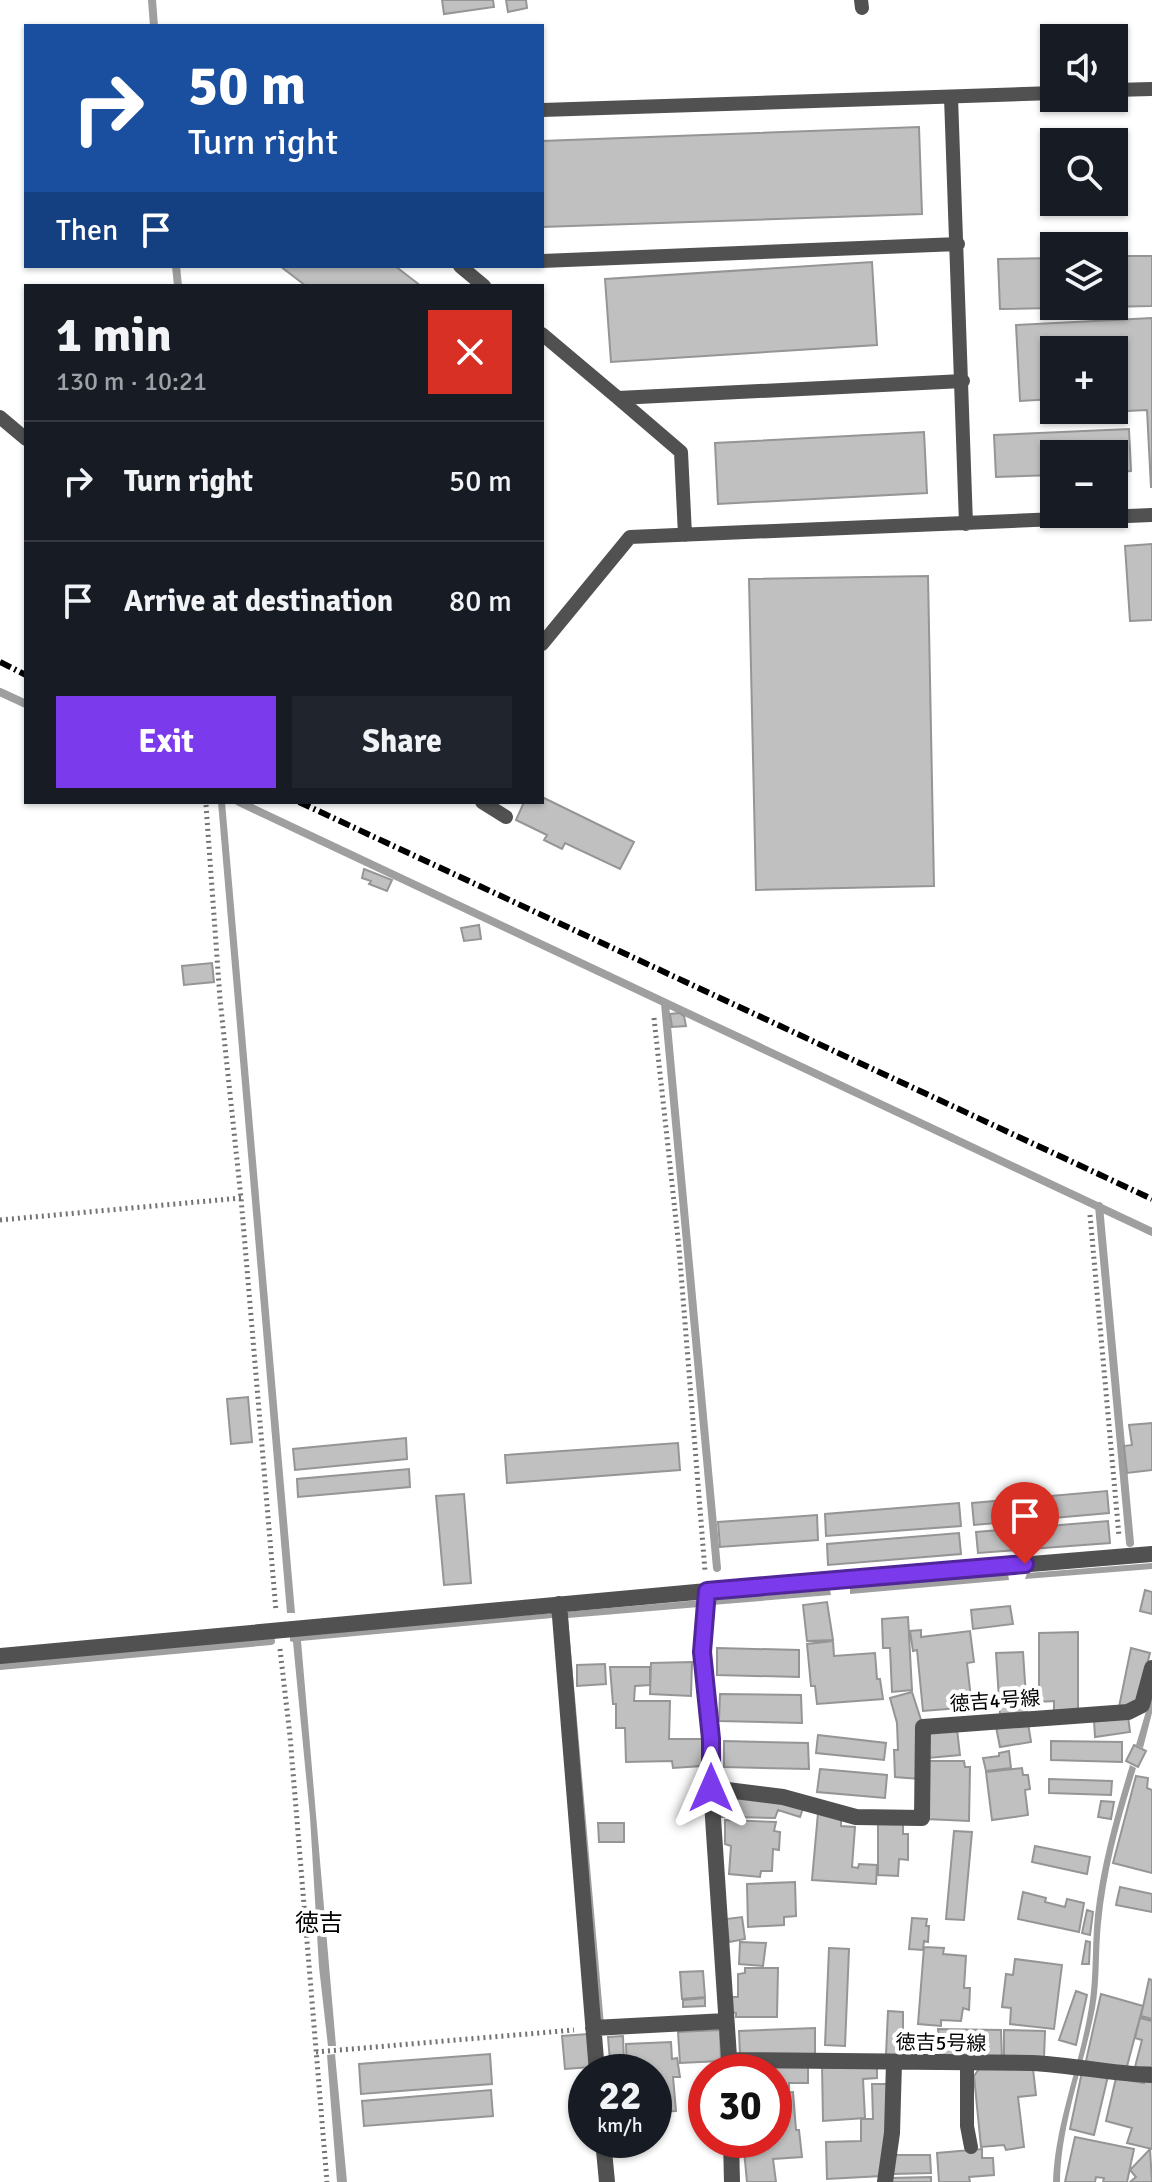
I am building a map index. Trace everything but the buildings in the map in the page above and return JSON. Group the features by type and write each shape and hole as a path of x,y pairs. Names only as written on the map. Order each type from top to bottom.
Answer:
{"street":[{"path":"0,1656 559,1604 1152,1554"},
{"path":"707,1591 702,1652 711,1739 711,1788 729,2054"},
{"path":"559,1604 595,2054"},
{"name":"徳吉4号線","path":"711,1788 783,1797 856,1817 922,1818 923,1727 1128,1712 1142,1705 1151,1673"},
{"path":"593,2028 726,2021"},
{"path":"885,2182 892,2133 894,2062"},
{"name":"徳吉5号線","path":"792,2064 894,2062 1069,2065 1120,2074 1152,2075"},
{"path":"605,2158 607,2182"},
{"path":"731,2158 732,2182"}],"lane":[{"path":"1128,90 1152,89"},
{"path":"544,110 1040,94"},
{"path":"951,97 966,524"},
{"path":"544,261 958,244"},
{"path":"462,268 482,284"},
{"path":"544,336 681,452 685,535"},
{"path":"618,398 963,381"},
{"path":"0,417 24,437"},
{"path":"544,642 630,537 1152,515"},
{"path":"485,804 506,817"},
{"path":"967,2063 967,2126 971,2147"}],"path":[{"path":"206,805 220,999 290,1736 327,2182"},
{"path":"654,1018 679,1248 707,1591"},
{"path":"0,1220 241,1198"},
{"path":"1090,1215 1121,1556"},
{"path":"316,2052 593,2028"}],"shaded area":[{"path":"218,804 225,804 295,1613 287,1613"},
{"path":"1152,1563 1152,1569 1025,1579 1027,1573"},
{"path":"1008,1574 1009,1580 850,1594 850,1587"},
{"path":"830,1590 831,1595 712,1605 712,1600"},
{"path":"700,1600 699,1607 568,1618 604,2025 599,2024 564,1612"},
{"path":"552,1613 552,1618 301,1641 336,2046 328,2046 319,1967 310,1817 290,1635"},
{"path":"1152,1691 1152,1713 1143,1748 1136,1745"},
{"path":"1130,1765 1136,1768 1114,1845 1103,1903 1095,2008 1064,2138 1060,2182 1053,2182 1058,2138 1089,2007 1095,1915 1101,1877"},
{"path":"335,2054 347,2182 337,2182 327,2055"}],"waterway":[{"path":"152,0 154,24"},
{"path":"176,268 178,284"},
{"path":"0,692 24,703"},
{"path":"243,804 1152,1232"},
{"path":"665,1004 717,1568"},
{"path":"1099,1206 1130,1543"},
{"path":"0,1666 271,1641"}],"railway":[{"path":"0,662 24,674"},
{"path":"303,804 1152,1199"}],"district":[{"name":"徳吉","path":"319,1923"}],"route":[{"path":"711,1788 711,1739 702,1652 707,1591 1025,1564"}]}
